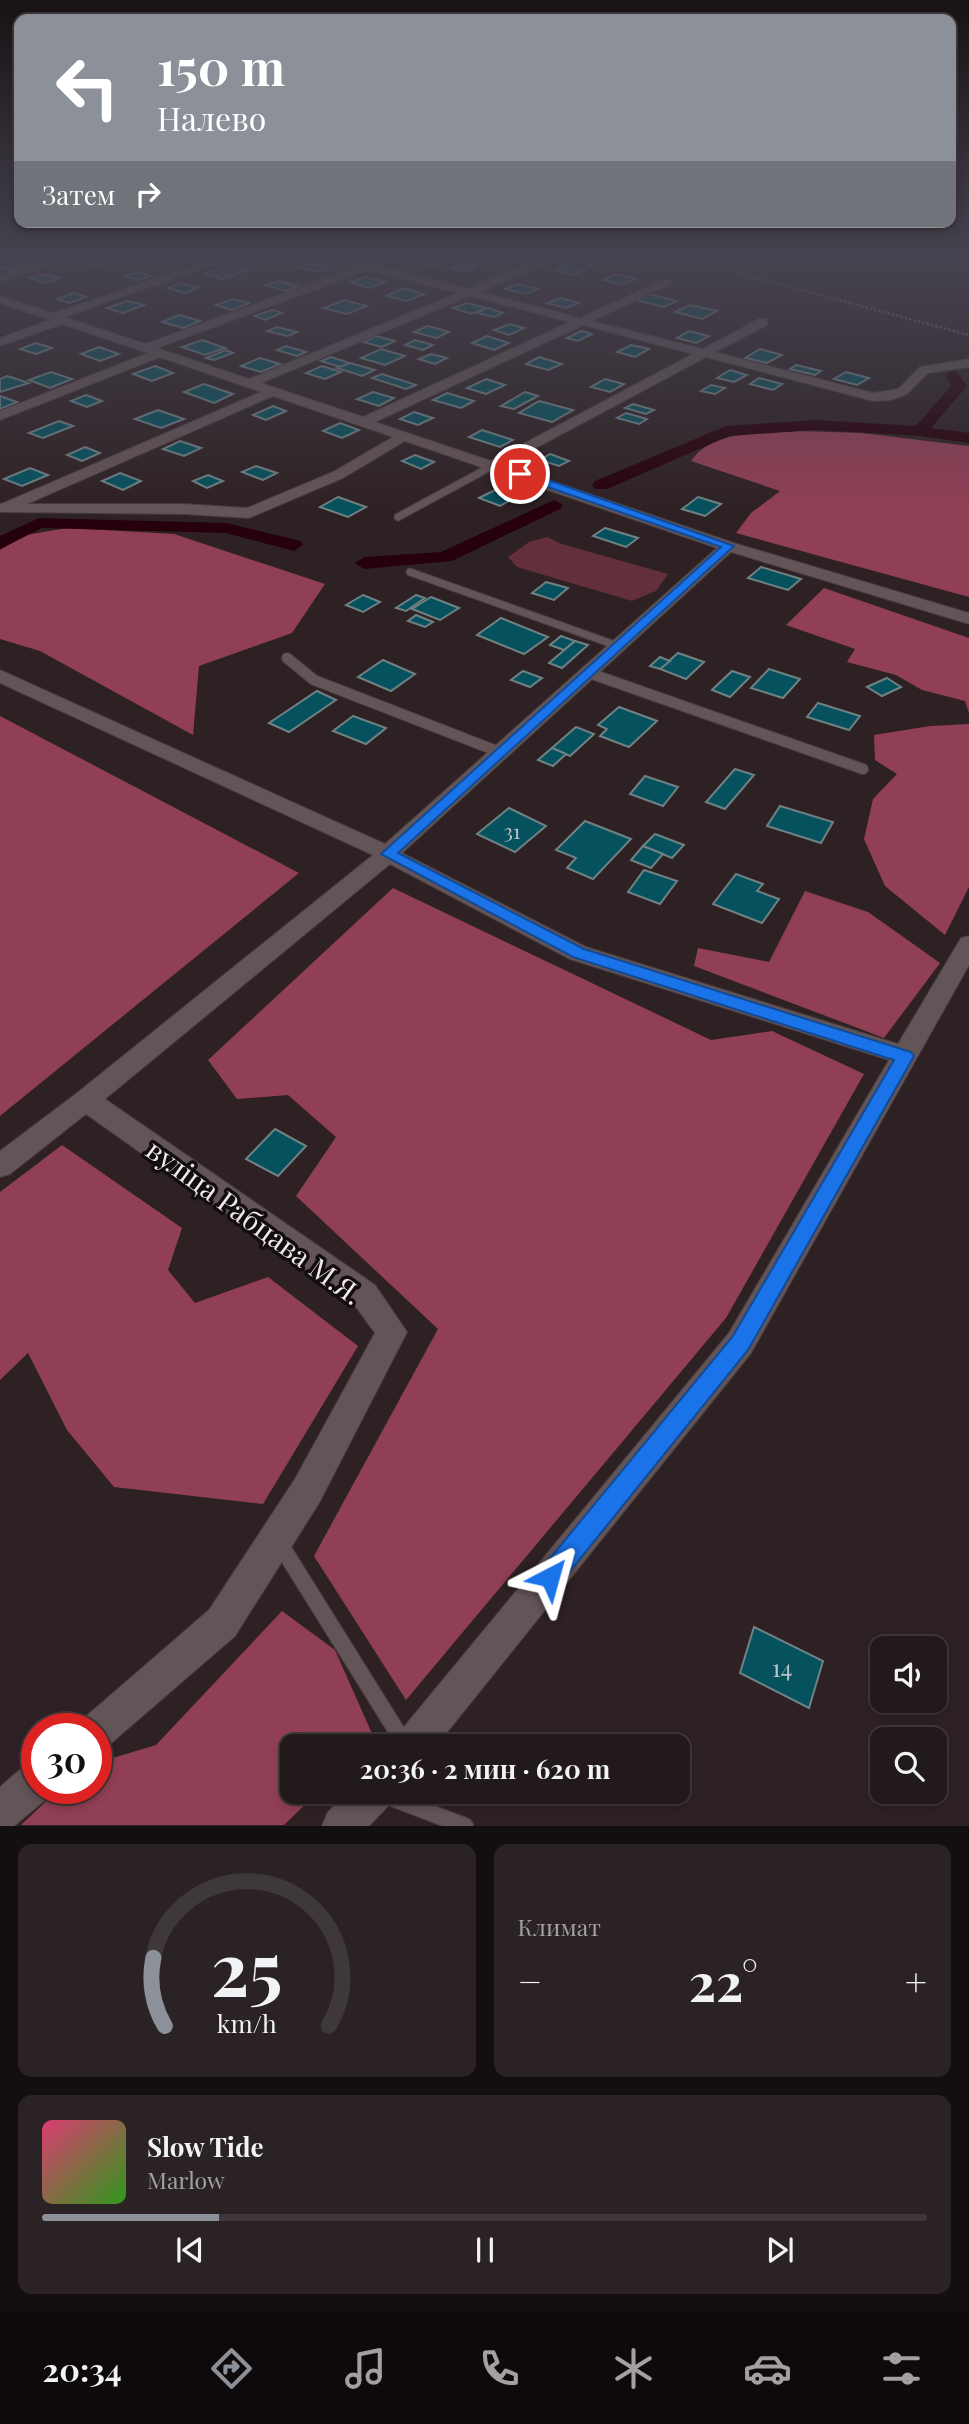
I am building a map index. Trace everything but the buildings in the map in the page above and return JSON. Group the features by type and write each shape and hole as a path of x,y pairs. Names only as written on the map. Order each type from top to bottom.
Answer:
{"street":[{"path":"130,341 728,546 969,619"},
{"path":"148,347 164,341"},
{"path":"251,383 352,341"},
{"path":"366,421 538,341"},
{"path":"652,341 873,397 903,394 924,370 941,365 969,363"},
{"path":"494,465 726,341"},
{"path":"0,416 162,352"},
{"path":"2,509 274,391"},
{"path":"2,509 184,509 249,513 338,475 407,435"},
{"path":"0,1166 86,1100 388,854 728,546"},
{"path":"0,677 388,854 578,953 905,1056"},
{"path":"422,1734 740,1343 969,944"},
{"name":"вуліца Рабцава М.Я.","path":"86,1100 364,1294 392,1332 307,1491 222,1623 112,1718"},
{"path":"0,1812 21,1794"},
{"path":"342,1825 363,1804"}],"lane":[{"path":"398,517 494,465"},
{"path":"410,572 618,646"},
{"path":"287,658 314,680 502,753"},
{"path":"589,673 863,769"},
{"path":"277,1538 399,1734"},
{"path":"408,1804 466,1825"}],"shaded area":[{"path":"753,433 862,433 969,446 969,597 736,533 751,513 780,491 691,461 700,451 725,438"},
{"path":"67,528 174,534 325,584 292,633 199,666 193,735 40,651 0,639 0,550 26,535"},
{"path":"547,537 562,544 668,574 656,591 632,601 517,567 508,557 529,542"},
{"path":"824,588 969,638 969,713 965,701 922,690 896,675 847,662 855,649 786,625"},
{"path":"0,716 299,873 0,1116"},
{"path":"969,724 969,887 945,935 885,886 864,839 873,799 897,774 875,760 874,735 930,726"},
{"path":"393,888 711,1040 772,1031 864,1074 726,1318 406,1700 314,1556 438,1329 296,1196 336,1137 288,1095 237,1099 208,1060"},
{"path":"805,891 868,912 940,963 884,1038 694,966 698,948 769,962"},
{"path":"62,1145 182,1228 168,1270 195,1303 268,1277 358,1346 263,1504 114,1487 67,1430 28,1353 0,1380 0,1192"},
{"path":"282,1611 335,1650 372,1734 280,1734 280,1804 306,1804 284,1825 21,1825 43,1804 112,1804 112,1758 156,1745"}],"waterway":[{"path":"920,431 959,386 952,375"},
{"path":"601,485 726,431 816,425 920,431"},
{"path":"920,431 969,438"},
{"path":"364,563 445,557 554,505"},
{"path":"0,543 39,523 226,528 294,545"}],"route":[{"path":"520,474 728,546 388,854 578,953 905,1056 740,1343 550,1577"}]}
